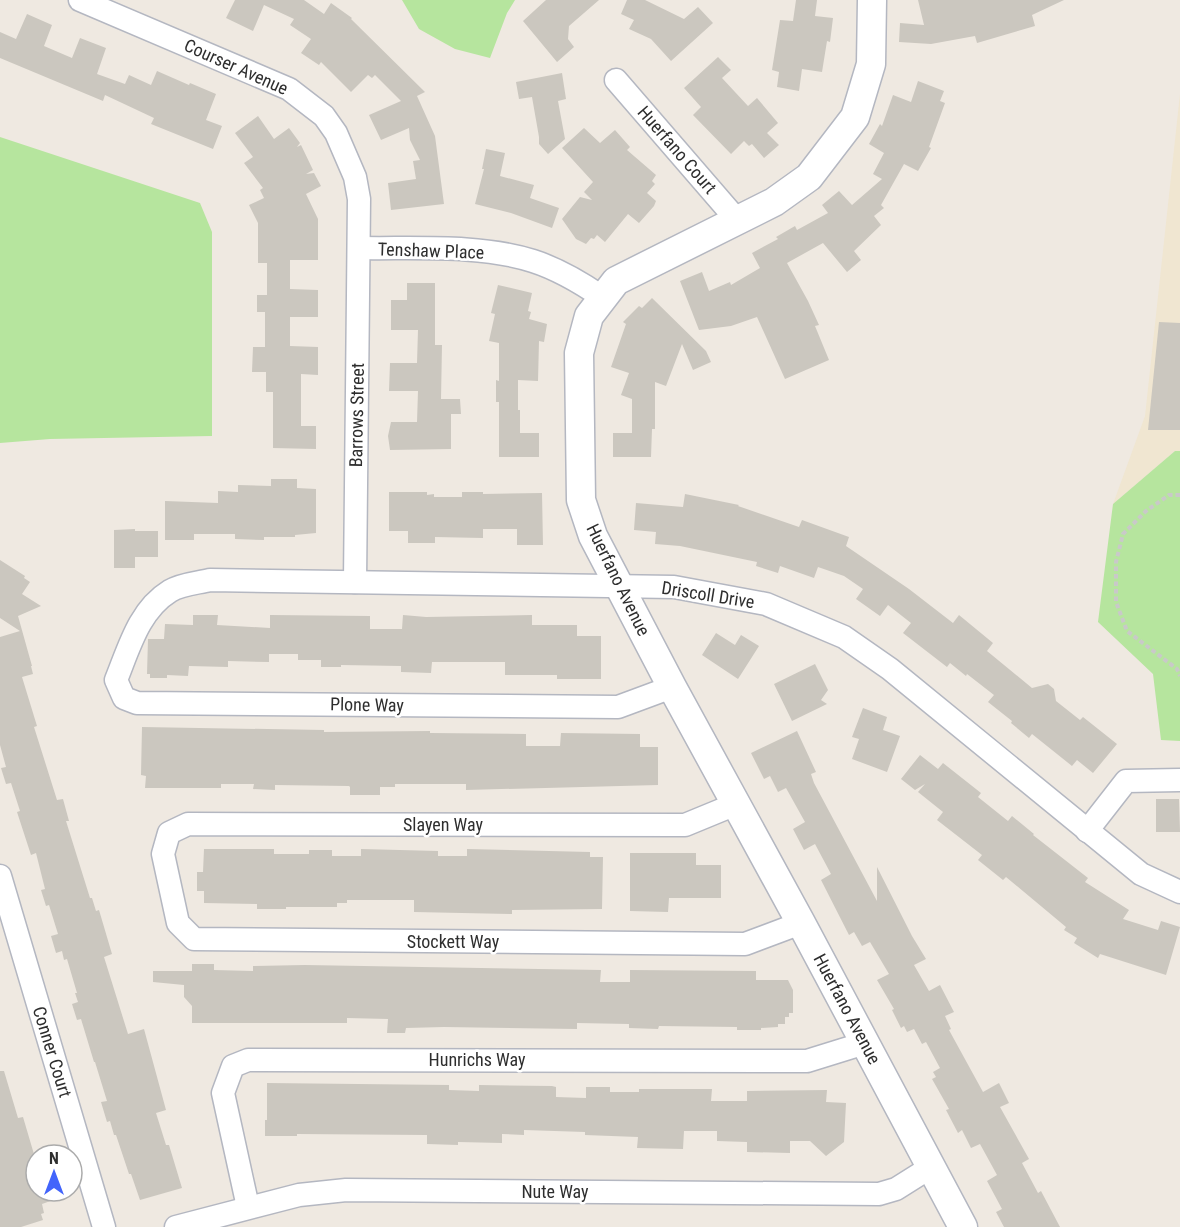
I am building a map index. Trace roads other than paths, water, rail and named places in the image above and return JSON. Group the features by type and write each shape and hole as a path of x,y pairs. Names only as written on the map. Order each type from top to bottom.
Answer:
{"street":[{"name":"Courser Avenue","path":"80,0 289,89 324,116 336,133 354,177 359,199 359,248"},
{"name":"Huerfano Avenue","path":"872,0 871,64 855,117 809,177 774,202 616,281 589,316 579,353 581,500 593,536 672,687 963,1227"},
{"name":"Huerfano Court","path":"616,80 737,220"},
{"name":"Tenshaw Place","path":"359,248 474,250 531,261 573,278 602,297"},
{"name":"Barrows Street","path":"354,582 359,248"},
{"name":"Driscoll Drive","path":"132,638 147,610 171,590 210,580 674,587 766,604 844,637 890,669 1141,874 1180,892"},
{"name":"Plone Way","path":"132,638 116,680 124,698 137,703 618,707 672,687"},
{"path":"1087,831 1126,781 1180,780"},
{"name":"Slayen Way","path":"163,854 170,833 188,824 685,825 736,804"},
{"name":"Stockett Way","path":"163,854 178,923 194,939 745,944 801,923"},
{"name":"Conner Court","path":"0,876 104,1227"},
{"name":"Hunrichs Way","path":"248,1207 223,1093 233,1066 248,1060 807,1061 865,1043"},
{"name":"Nute Way","path":"176,1227 299,1195 346,1190 879,1194 896,1189 931,1167"}]}
